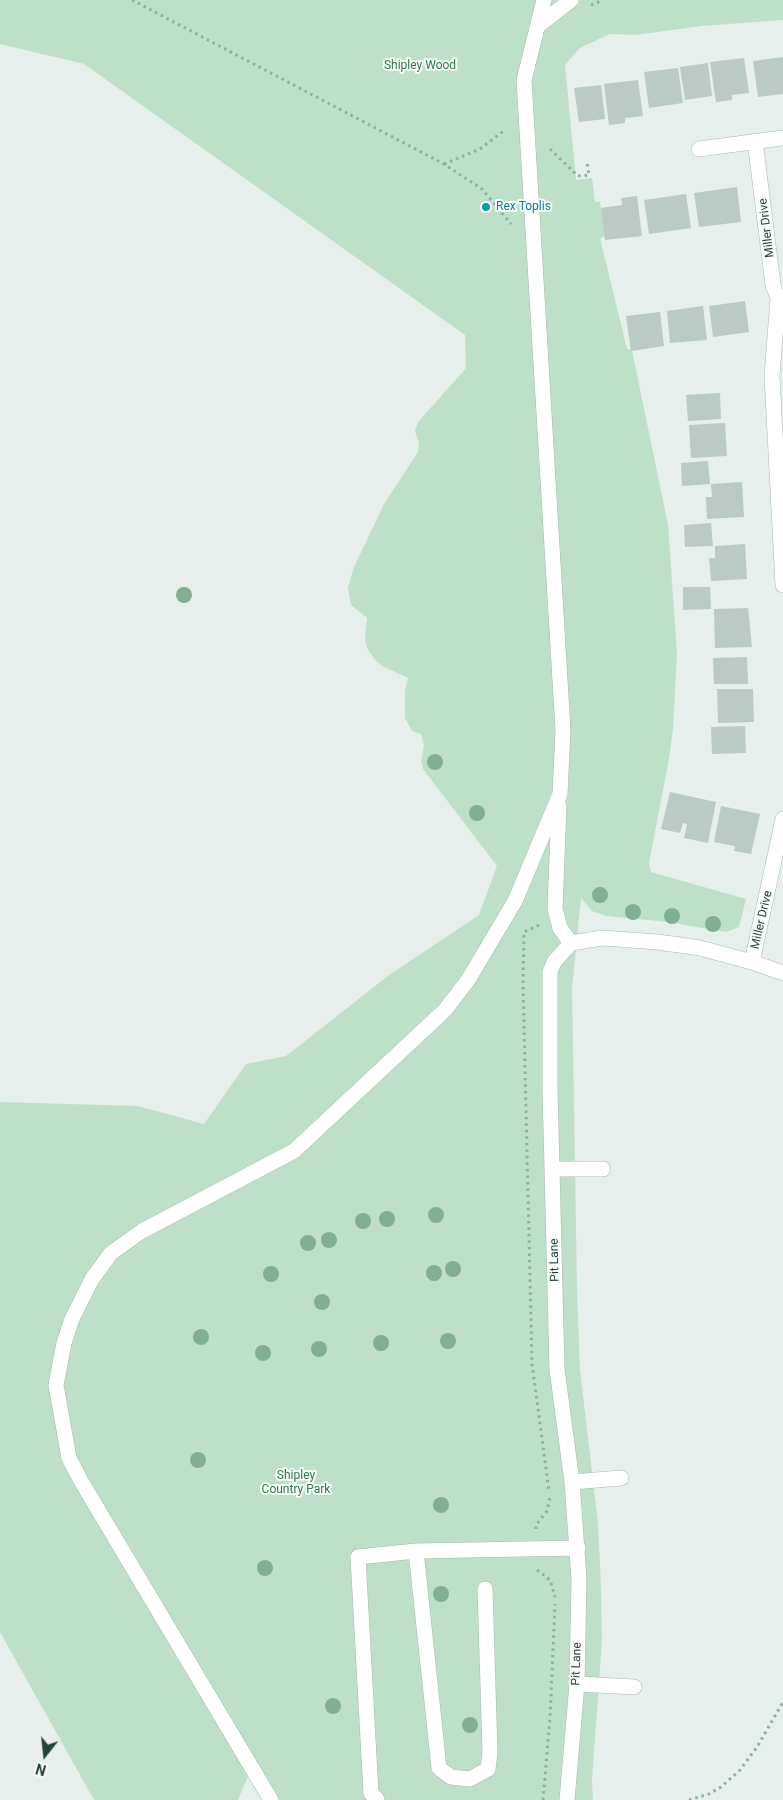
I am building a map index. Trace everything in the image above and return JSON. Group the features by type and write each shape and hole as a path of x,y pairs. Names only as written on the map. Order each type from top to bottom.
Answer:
{"street":[{"path":"544,0 524,80 563,730 555,909 560,928 571,943 602,938 658,942 700,948 752,962 783,973"},
{"path":"539,25 571,0"},
{"path":"699,149 783,138"},
{"name":"Miller Drive","path":"755,141 773,285 778,298 772,376 783,585"},
{"path":"271,1800 69,1458 56,1385 64,1343 81,1299 97,1271 111,1253 142,1231 294,1151 445,1010 468,980 515,901 560,794"},
{"name":"Miller Drive","path":"752,962 783,819"},
{"name":"Pit Lane","path":"567,1800 576,1684 579,1606 578,1548 572,1482 557,1368 549,987 550,972 554,962 571,943"},
{"path":"553,1169 603,1169"},
{"path":"572,1482 621,1478"},
{"path":"377,1800 372,1793 358,1557 416,1551 578,1548"},
{"path":"416,1551 439,1768 451,1777 470,1778 488,1769 490,1752 485,1589"},
{"path":"576,1684 634,1687"}],"path":[{"path":"132,0 444,164 482,189 516,231"},
{"path":"588,7 603,0"},
{"path":"444,164 480,149 508,128 526,127"},
{"path":"549,141 549,148 578,176 589,175 587,162"},
{"path":"690,1800 721,1788 740,1770 757,1747 783,1702"}],"green space":[{"name":"Shipley Country Park","path":"0,0 783,0 783,20 702,26 635,35 610,34 580,48 565,65 576,180 592,178 595,202 600,202 605,236 600,238 627,349 632,350 668,525 677,653 673,729 649,863 651,872 746,899 739,927 726,932 668,922 606,916 592,911 581,898 572,988 577,1288 580,1370 598,1523 602,1641 592,1780 593,1800 262,1800 248,1776 238,1800 94,1800 0,1632 0,1102 138,1106 204,1124 246,1064 286,1056 389,975 479,915 497,866 423,769 421,762 424,746 421,734 412,731 405,718 405,690 408,678 384,667 375,660 367,648 365,639 367,618 351,605 348,588 354,567 384,504 418,452 419,444 415,431 418,422 466,368 465,335 84,64 0,44"}],"building":[{"path":"783,57 783,94 758,97 753,61"},
{"path":"744,58 749,93 732,95 732,100 716,102 710,62"},
{"path":"708,63 712,96 685,100 680,67"},
{"path":"678,68 683,103 649,108 644,72"},
{"path":"638,80 643,116 625,118 625,123 609,125 604,84"},
{"path":"601,85 605,119 579,122 574,88"},
{"path":"737,187 741,222 699,227 694,193"},
{"path":"686,194 691,228 649,234 644,200"},
{"path":"637,196 642,236 605,240 601,208 622,205 621,198"},
{"path":"745,301 749,332 713,337 709,306"},
{"path":"703,306 707,340 670,343 667,311"},
{"path":"660,312 664,346 631,351 626,316"},
{"path":"720,393 721,419 688,421 686,395"},
{"path":"725,423 727,456 691,458 689,425"},
{"path":"708,461 710,484 682,486 681,463"},
{"path":"742,482 744,517 707,519 706,497 712,497 711,484"},
{"path":"711,523 713,546 685,547 684,525"},
{"path":"745,544 747,579 711,581 709,558 715,558 715,546"},
{"path":"683,587 710,587 711,609 683,610"},
{"path":"748,608 752,647 715,648 714,609"},
{"path":"747,657 748,684 714,684 713,658"},
{"path":"717,689 753,689 754,722 718,723"},
{"path":"745,726 746,753 712,754 711,727"},
{"path":"670,792 716,802 708,843 684,838 687,824 683,823 680,833 661,829"},
{"path":"721,806 760,814 751,854 734,851 735,846 714,842"}],"place":[{"name":"Rex Toplis","path":"486,207"}],"park label":[{"name":"Shipley Wood","path":"420,66"}]}
